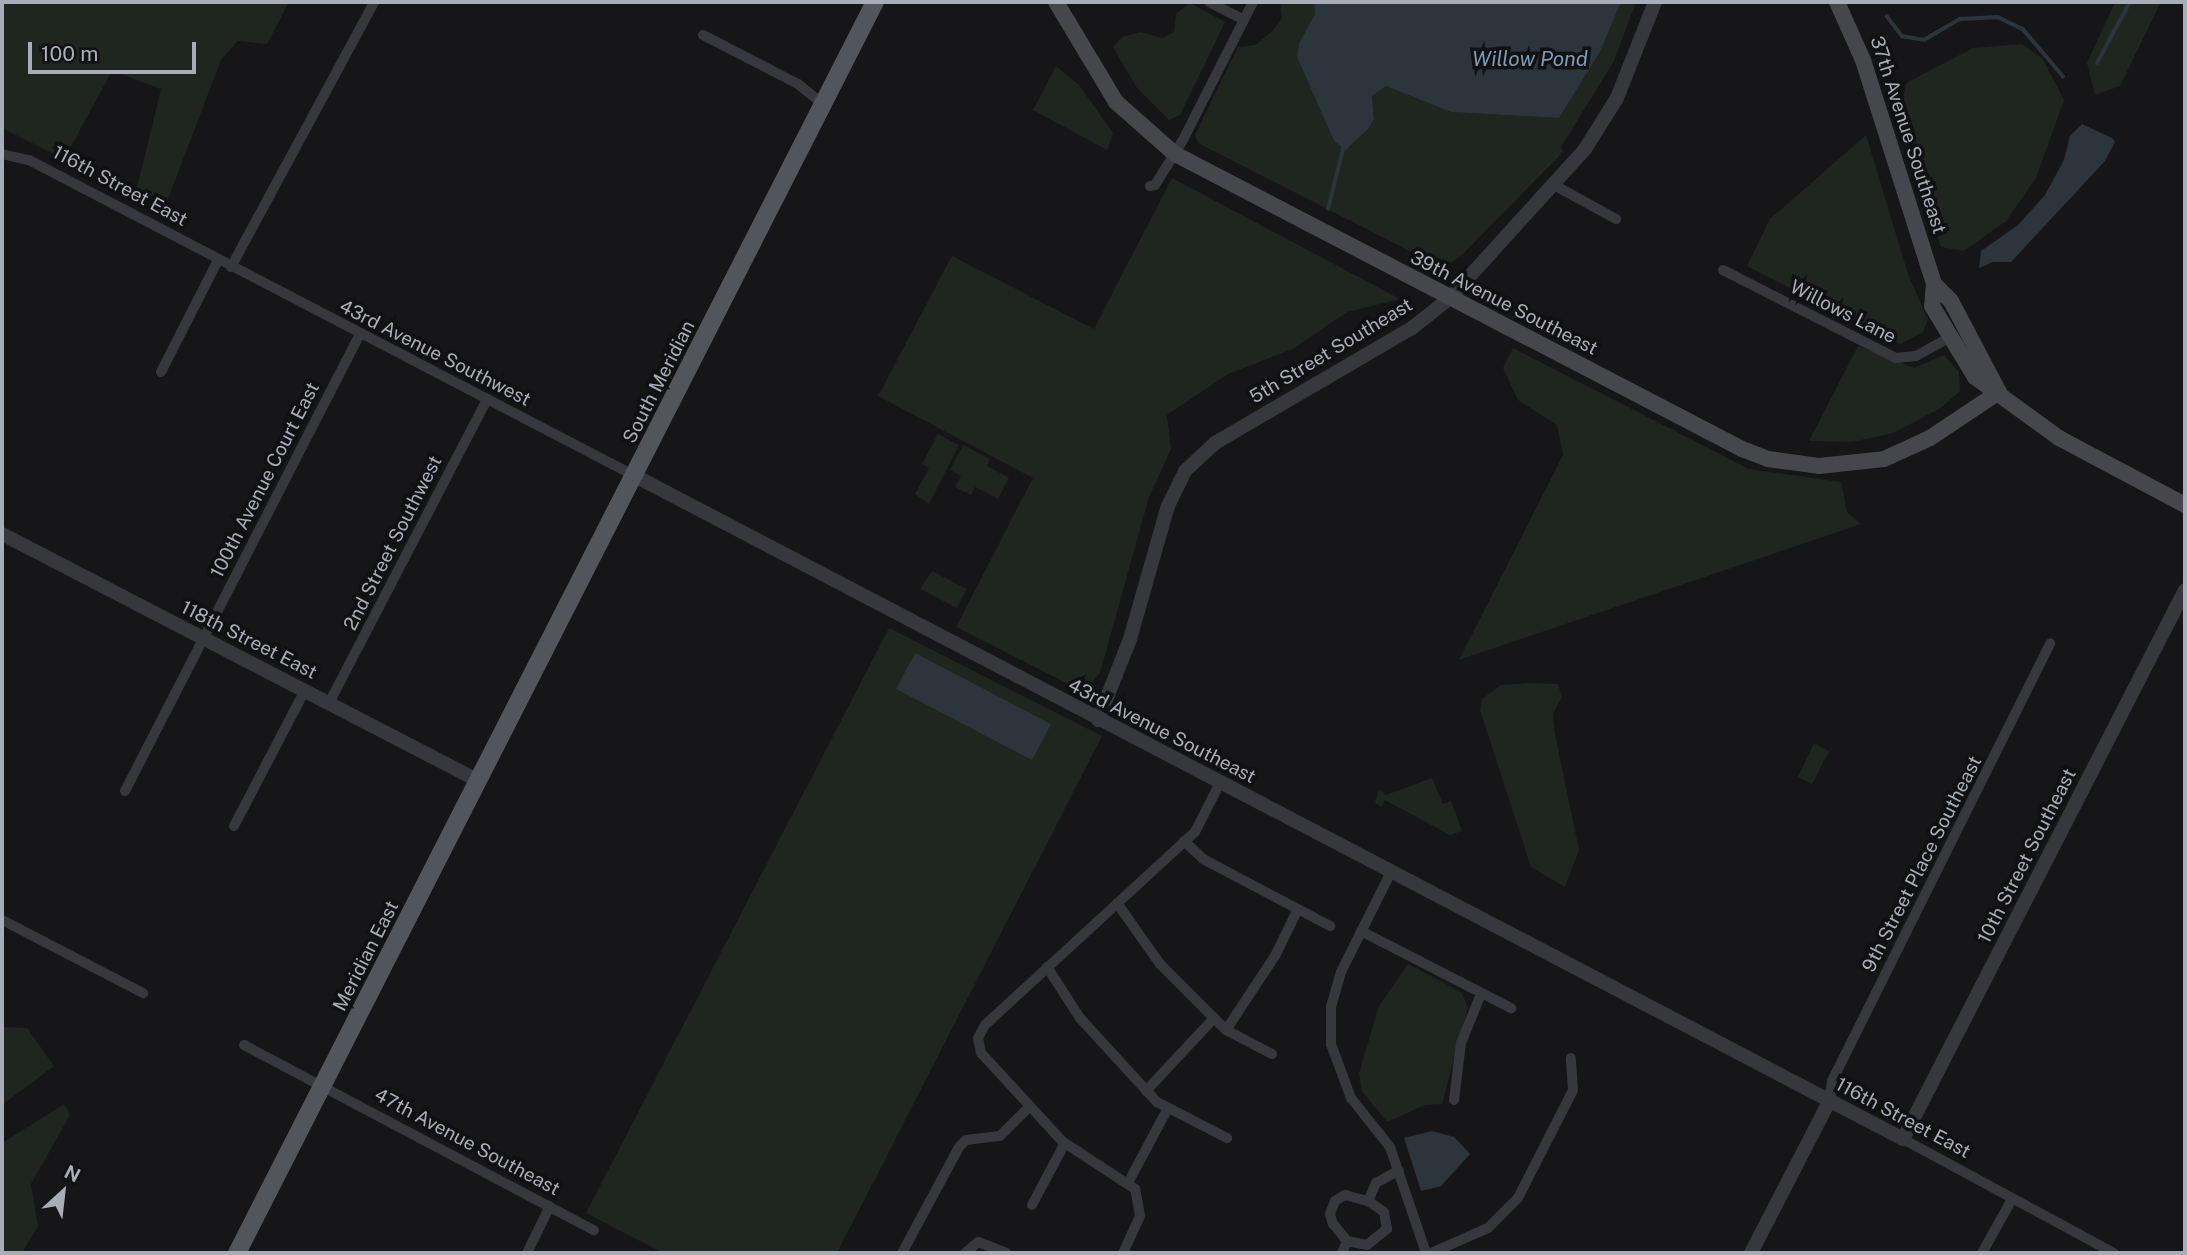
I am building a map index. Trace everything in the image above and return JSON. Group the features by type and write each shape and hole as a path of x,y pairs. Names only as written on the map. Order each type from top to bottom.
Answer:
{"main road":[{"name":"South Meridian","path":"479,780 874,2"},
{"name":"39th Avenue Southeast","path":"1056,2 1116,102 1175,154 1742,449 1795,464 1855,465 1909,450 1999,392"},
{"name":"37th Avenue Southeast","path":"1837,2 1863,60 1934,284 1932,306 1948,338"},
{"name":"37th Avenue Southeast","path":"1934,284 1951,301 1989,365 1999,392"},
{"path":"1948,338 1975,377 2059,438 2185,505"},
{"name":"Meridian East","path":"237,1253 479,780"}],"street":[{"path":"231,267 374,2"},
{"path":"1209,2 1244,20"},
{"path":"1150,186 1175,154 1253,2"},
{"name":"5th Street Southeast","path":"1098,720 1130,639 1167,506 1191,464 1215,443 1412,328 1450,298 1554,186 1617,98 1654,2"},
{"path":"702,35 798,84 823,104"},
{"name":"116th Street East","path":"2,154 29,160 218,260"},
{"path":"1554,186 1616,219"},
{"path":"161,372 218,260"},
{"name":"43rd Avenue Southwest","path":"218,260 635,476"},
{"name":"Willows Lane","path":"1723,270 1896,358 1916,356 1948,338"},
{"name":"100th Avenue Court East","path":"125,791 360,334"},
{"name":"2nd Street Southwest","path":"330,703 487,399"},
{"name":"43rd Avenue Southeast","path":"635,476 1672,1018"},
{"name":"118th Street East","path":"2,534 479,780"},
{"name":"10th Street Southeast","path":"1903,1139 2185,590"},
{"name":"9th Street Place Southeast","path":"1830,1100 1832,1081 2050,643"},
{"path":"234,826 305,690"},
{"path":"1123,1253 1140,1216 1139,1196 1129,1181 1065,1143 981,1053 978,1038 985,1025 1195,832 1220,783"},
{"path":"1184,841 1203,859 1330,926"},
{"path":"1391,872 1334,990 1331,1044 1342,1082 1390,1147 1429,1253 1488,1228 1518,1198 1573,1090 1571,1058"},
{"path":"1116,904 1160,964 1226,1030 1272,1054"},
{"path":"1226,1030 1275,956 1298,909"},
{"path":"2,920 143,993"},
{"path":"1361,931 1511,1008"},
{"path":"1047,967 1080,1018 1146,1091 1168,1108 1227,1138"},
{"path":"1454,1100 1461,1043 1481,994"},
{"path":"1146,1091 1214,1017"},
{"name":"116th Street East","path":"1672,1018 2114,1253"},
{"name":"47th Avenue Southeast","path":"244,1045 594,1230"},
{"path":"1751,1253 1830,1100"},
{"path":"902,1253 959,1147 966,1140 1000,1136 1030,1106"},
{"path":"1129,1181 1168,1108"},
{"path":"1032,1205 1065,1143"},
{"path":"1368,1201 1376,1183 1399,1170"},
{"path":"1345,1195 1368,1201 1384,1212 1387,1229 1367,1245 1347,1241 1333,1224 1330,1214 1335,1201 1345,1195"},
{"path":"1982,1253 2012,1199"},
{"path":"527,1253 550,1206"},
{"path":"1342,1253 1347,1241"},
{"path":"965,1253 978,1242 1006,1253"}],"shaded area":[{"path":"2,2 289,2 267,44 238,41 221,60 168,199 148,202 137,187 161,89 112,71 64,159 2,128"},
{"path":"1280,2 1314,2 1315,14 1299,43 1297,57 1334,141 1349,148 1369,128 1374,119 1372,96 1386,86 1451,112 1559,118 1600,52 1621,2 1636,2 1614,61 1561,147 1563,152 1462,255 1443,268 1198,143 1195,135 1238,47 1256,45 1274,29 1282,19"},
{"path":"2115,2 2161,2 2120,86 2095,95 2087,63"},
{"path":"1190,3 1225,22 1180,115 1169,120 1137,88 1113,47 1122,37 1141,32 1162,38 1174,32 1176,14"},
{"path":"2022,44 2043,59 2064,100 2036,178 2006,221 1964,251 1941,247 1901,117 1906,83 1973,48"},
{"path":"1056,66 1079,85 1113,133 1107,150 1033,110"},
{"path":"1866,135 1908,274 1928,320 1923,332 1900,344 1747,266 1770,219"},
{"path":"1172,178 1400,299 1347,312 1293,349 1228,374 1167,415 1171,449 1149,497 1100,673 1087,688 1078,689 956,627 1033,478 878,396 952,256 1094,329"},
{"path":"1858,346 1914,368 1944,355 1959,372 1960,391 1941,408 1893,433 1852,442 1809,441"},
{"path":"1513,348 1749,469 1841,482 1847,512 1861,524 1459,660 1563,455 1557,425 1518,400 1503,368"},
{"path":"938,434 959,445 929,504 915,494 929,468 922,464"},
{"path":"963,445 990,459 987,466 1009,478 998,499 975,487 971,495 955,487 961,476 950,470"},
{"path":"932,571 967,589 957,608 920,589"},
{"path":"889,628 1102,736 837,1253 663,1253 586,1213"},
{"path":"1558,684 1562,697 1553,714 1555,734 1579,850 1565,887 1531,867 1480,710 1482,699 1501,685"},
{"path":"1814,743 1829,751 1812,784 1798,777"},
{"path":"1432,778 1443,804 1451,801 1462,831 1450,835 1385,800 1381,807 1375,802 1379,789 1386,795"},
{"path":"1408,964 1461,992 1468,1007 1442,1104 1425,1105 1387,1122 1362,1091 1359,1073 1379,1006"},
{"path":"2,1027 27,1028 54,1066 2,1105"},
{"path":"64,1104 70,1115 31,1184 38,1226 22,1253 2,1253 2,1143"}],"water":[{"name":"Willow Pond","path":"1314,2 1621,2 1600,52 1559,118 1451,112 1386,86 1372,96 1374,119 1369,128 1346,150 1334,141 1297,57 1299,43 1315,14"},
{"path":"2082,124 2115,142 2105,161 2011,262 1993,262 1979,268 1981,251 2018,225 2045,195 2064,160 2070,136"},
{"path":"915,653 1051,724 1032,760 896,689"},
{"path":"1432,1131 1454,1137 1470,1154 1441,1186 1421,1191 1404,1138"}],"waterway":[{"path":"2097,63 2130,2"},
{"path":"1887,16 1902,36 1924,40 1960,19 1998,17 2023,29 2063,76"},
{"path":"1328,209 1343,149"}]}
